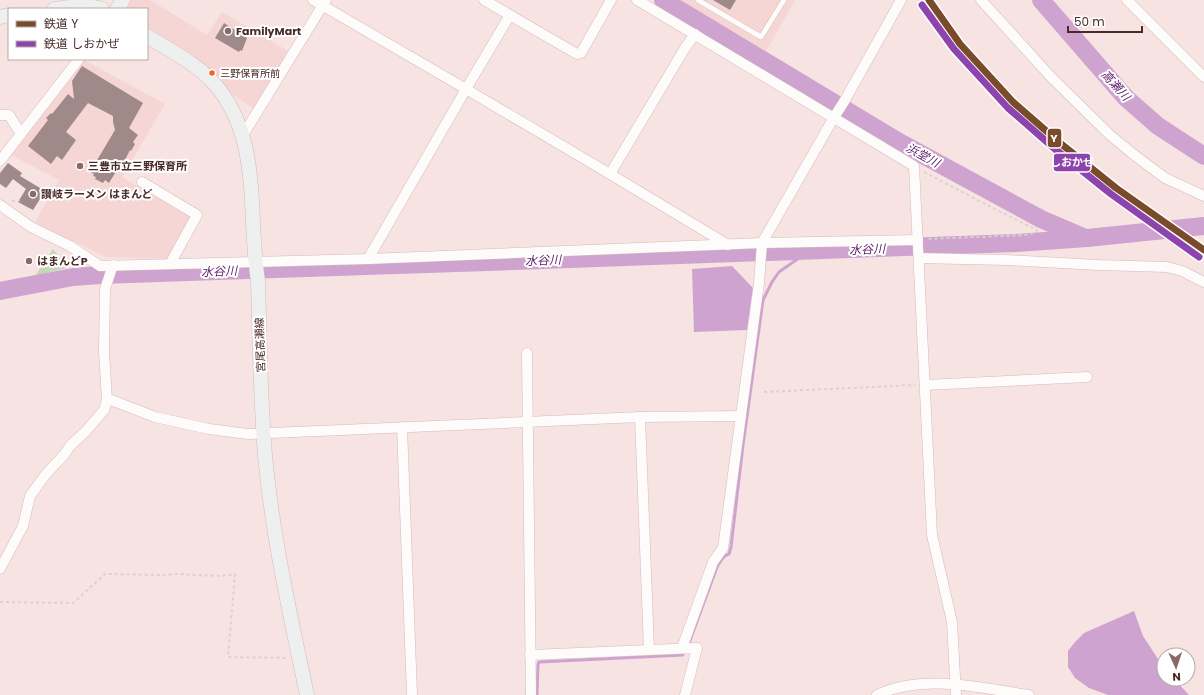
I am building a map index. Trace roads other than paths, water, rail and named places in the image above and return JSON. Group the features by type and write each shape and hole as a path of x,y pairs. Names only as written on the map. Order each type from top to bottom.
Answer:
{"main road":[{"path":"118,8 124,0"},
{"path":"63,8 82,6 95,6 100,8"},
{"name":"宮尾高瀬線","path":"148,37 188,61 211,80 225,97 243,135 251,174 255,261 258,281 264,433 277,550 307,695"}],"street":[{"path":"313,0 324,3 728,245"},
{"path":"484,0 576,54 581,52 611,0"},
{"path":"637,0 835,116 914,166 932,535 952,622 956,690"},
{"path":"682,648 713,562 723,548 759,283 761,250 901,0"},
{"path":"981,0 1051,77 1110,135 1165,178 1204,196"},
{"path":"1127,0 1204,77"},
{"path":"243,135 324,3"},
{"path":"368,259 510,15"},
{"path":"610,174 685,48 695,34"},
{"path":"0,160 78,60"},
{"path":"0,115 9,115 14,120 21,134"},
{"path":"142,182 197,215 170,264"},
{"path":"0,205 31,227 70,246 100,266 368,259 728,245 761,250 918,241"},
{"path":"919,256 1167,267 1182,271 1204,282"},
{"path":"0,569 22,526 30,496 46,474 64,455 70,446 86,431 104,410 107,400 104,352 105,288 113,266"},
{"path":"527,354 531,695"},
{"path":"924,385 1087,377"},
{"path":"107,400 111,400 155,416 209,430 248,434 528,421 640,417 741,416"},
{"path":"640,417 649,650"},
{"path":"402,427 412,695"},
{"path":"530,655 697,648 685,695"},
{"path":"877,695 903,686 924,684 956,690 1028,695"}],"lane":[{"path":"698,0 761,37 784,0"}],"waterway":[{"name":"浜堂川","path":"663,0 899,142 1041,219 1083,237"},
{"name":"高瀬川","path":"1041,0 1126,98 1158,126 1204,156"},
{"name":"水谷川","path":"0,291 73,277 100,275 1016,243 1087,238 1204,226"},
{"path":"689,643 717,567 723,557 729,554 731,547 743,445 763,300 779,272 809,251"},
{"path":"537,695 539,662 683,655"}],"rail line":[{"name":"Y","path":"929,0 960,44 1013,102 1060,143 1116,188 1204,250"},
{"name":"しおかぜ","path":"922,5 954,49 1008,108 1055,149 1111,194 1199,257"}],"place":[{"name":"FamilyMart","path":"228,31"},
{"name":"三野保育所前","path":"212,73"},
{"name":"三豊市立三野保育所","path":"80,166"},
{"name":"讃岐ラーメン はまんど","path":"33,194"},
{"name":"はまんどP","path":"29,261"}]}
